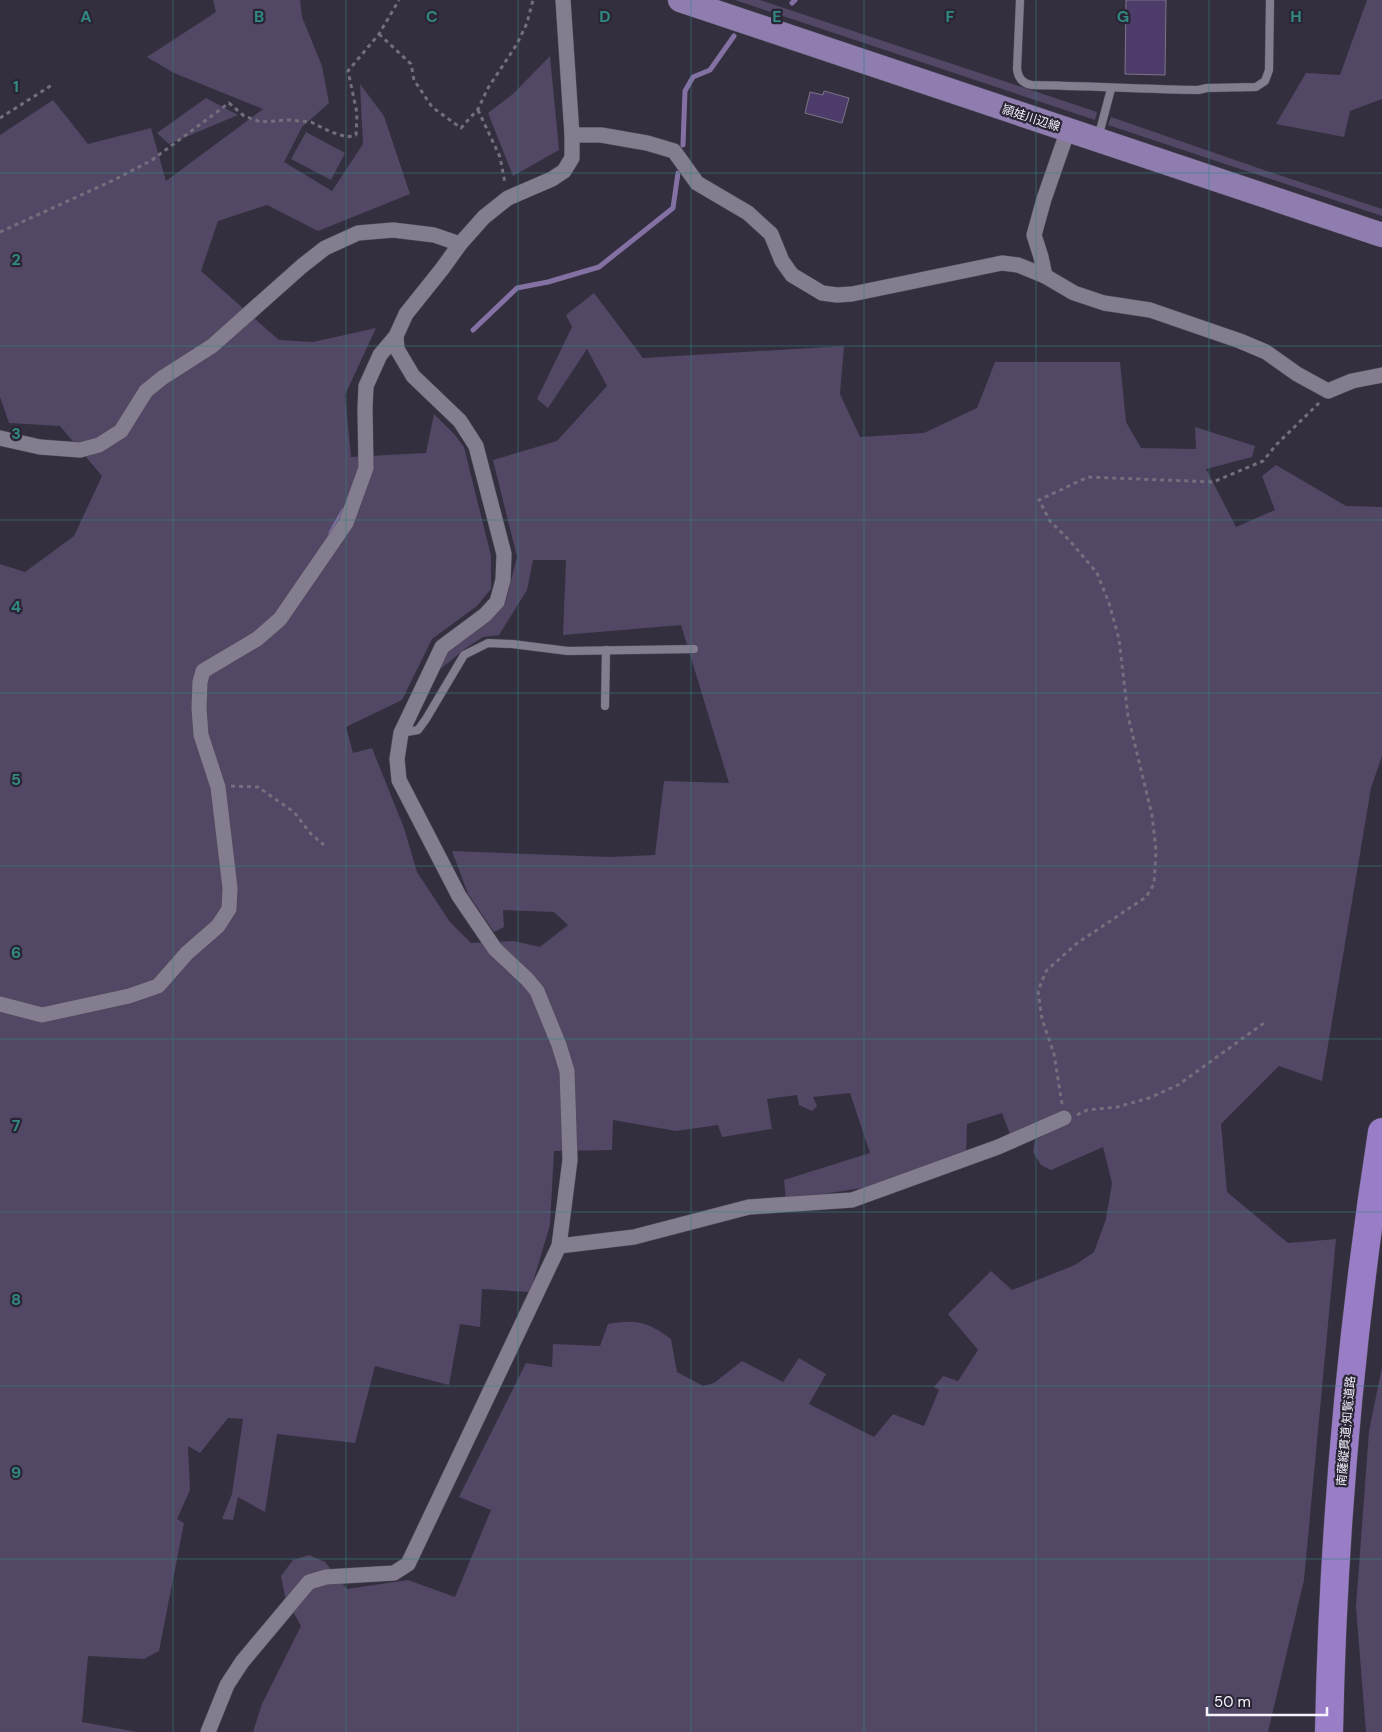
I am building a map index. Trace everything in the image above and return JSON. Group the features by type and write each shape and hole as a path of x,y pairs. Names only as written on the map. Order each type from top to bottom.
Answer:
{"highway":[{"name":"南薩縦貫道;知覧道路","path":"1329,1732 1334,1584 1348,1410 1381,1141 1382,1112"}],"main road":[{"name":"頴娃川辺線","path":"680,0 1382,235"}],"street":[{"path":"0,1004 42,1015 129,996 158,986 187,953 218,926 229,909 230,888 218,787 201,735 199,708 200,682 203,671 257,639 280,619 346,523 366,468 366,386 380,355 396,336 406,314 460,244 484,217 508,198 552,179 564,171 572,158 562,0"},
{"path":"1045,276 1034,235 1044,199 1068,130"},
{"path":"572,135 610,137 647,143 674,151 697,183 748,213 771,234 782,261 792,275 822,293 852,294 1002,263 1018,265 1045,276 1074,293 1104,303 1150,310 1240,341 1266,352 1297,374 1328,391 1352,381 1382,375"},
{"path":"0,438 40,447 80,450 99,445 121,431 146,391 162,378 212,346 302,266 326,248 358,233 393,230 434,235 460,244"},
{"path":"208,1732 227,1685 242,1662 310,1582 326,1577 394,1573 408,1564 559,1246 570,1160 567,1071 559,1045 537,991 495,949 459,896 399,780 397,759 401,733 442,647 485,615 497,602 503,580 504,554 476,446 460,421 413,376 397,349 396,336"},
{"path":"559,1246 634,1237 749,1207 852,1200 998,1147 1064,1118"}],"lane":[{"path":"1020,0 1017,69 1024,83 1032,85 1096,86 1111,89 1198,90 1207,88 1251,88 1261,85 1269,74 1270,0"},
{"path":"1097,140 1111,89"},
{"path":"401,733 418,730 464,655 488,644 512,644 568,651 694,649"},
{"path":"605,706 606,650"}],"path":[{"path":"0,232 116,179 152,160 228,103 244,116 261,122 288,120 311,122 331,132 347,136 356,135 357,113 348,71 379,34 400,0"},
{"path":"379,34 411,64 414,80 432,107 461,128 478,109 488,88 517,44 527,23 533,0"},
{"path":"0,118 52,85"},
{"path":"478,109 500,156 508,198"},
{"path":"1264,1024 1178,1085 1149,1098 1117,1107 1087,1110 1064,1118 1054,1054 1042,1019 1038,991 1046,971 1076,944 1146,897 1154,884 1156,850 1152,815 1128,716 1119,639 1109,602 1097,574 1070,541 1050,522 1039,500 1088,477 1213,482 1263,460 1324,398 1328,391"},
{"path":"218,787 241,785 258,787 294,812 311,834 324,845"}],"shaded area":[{"path":"213,0 300,0 302,17 322,66 329,103 302,127 284,162 332,191 363,144 360,84 384,116 410,194 318,231 267,205 218,221 201,271 279,340 313,342 376,328 345,395 351,457 426,453 434,414 464,447 491,556 491,589 477,606 432,639 402,700 346,727 353,753 372,748 404,828 417,872 450,922 471,943 514,941 540,947 568,925 554,912 503,910 504,927 494,932 468,894 452,851 610,857 655,855 664,781 729,783 681,625 563,635 566,560 533,560 527,590 499,635 483,637 438,671 449,651 489,622 506,600 517,557 493,460 557,441 607,386 587,349 548,408 537,399 572,327 566,315 594,293 643,358 844,346 840,394 860,437 924,433 977,408 995,362 1120,362 1126,422 1141,448 1196,449 1195,427 1255,446 1252,457 1206,469 1236,527 1275,510 1262,476 1276,465 1346,506 1382,507 1382,756 1371,788 1322,1081 1279,1066 1221,1124 1227,1192 1288,1243 1336,1239 1304,1580 1268,1732 253,1732 262,1704 301,1626 285,1597 281,1576 293,1560 309,1555 325,1562 347,1589 408,1580 455,1597 491,1510 459,1497 526,1363 552,1367 553,1344 600,1346 608,1324 642,1323 649,1325 671,1339 677,1372 703,1386 714,1383 742,1361 783,1382 799,1358 826,1374 809,1404 874,1437 893,1414 924,1426 939,1390 934,1387 943,1376 958,1381 978,1350 948,1314 991,1271 1012,1290 1075,1265 1094,1252 1106,1219 1112,1183 1103,1147 1051,1170 1041,1165 1033,1152 1035,1140 1069,1121 1068,1111 1010,1134 1002,1113 967,1124 966,1154 874,1186 786,1200 784,1180 870,1153 850,1093 813,1097 817,1106 812,1111 799,1105 797,1095 767,1099 772,1129 722,1137 718,1125 676,1131 613,1120 612,1150 554,1151 550,1225 530,1292 482,1289 480,1327 460,1324 449,1385 375,1366 355,1443 277,1434 265,1512 238,1497 233,1520 222,1519 232,1494 243,1419 228,1418 200,1453 188,1446 190,1490 177,1519 184,1523 159,1651 144,1659 88,1656 82,1722 137,1732 0,1732 0,564 25,572 74,536 102,476 60,426 9,423 0,397 0,135 53,100 88,144 151,128 166,181 263,109 174,73 147,57 216,12"},
{"path":"735,0 760,0 1097,112 1095,120"},
{"path":"1367,0 1382,0 1382,99 1350,111 1344,137 1276,124 1306,73 1340,75"},
{"path":"550,56 559,150 513,176 488,113 513,94"},
{"path":"206,98 238,115 169,144 157,133"},
{"path":"1111,117 1382,209 1382,216 1108,125"},
{"path":"306,132 345,153 331,180 291,159"},
{"path":"1382,1367 1382,1732 1366,1732 1356,1607 1369,1431"}],"building":[{"path":"1126,0 1166,0 1165,75 1125,74"},
{"path":"824,91 849,98 842,123 805,113 810,92 823,95"}],"waterway":[{"path":"792,3 795,0"},
{"path":"683,145 685,91 693,77 710,70 734,36"},
{"path":"473,330 517,288 548,282 599,267 673,208 678,173"},
{"path":"331,533 344,510"}]}
